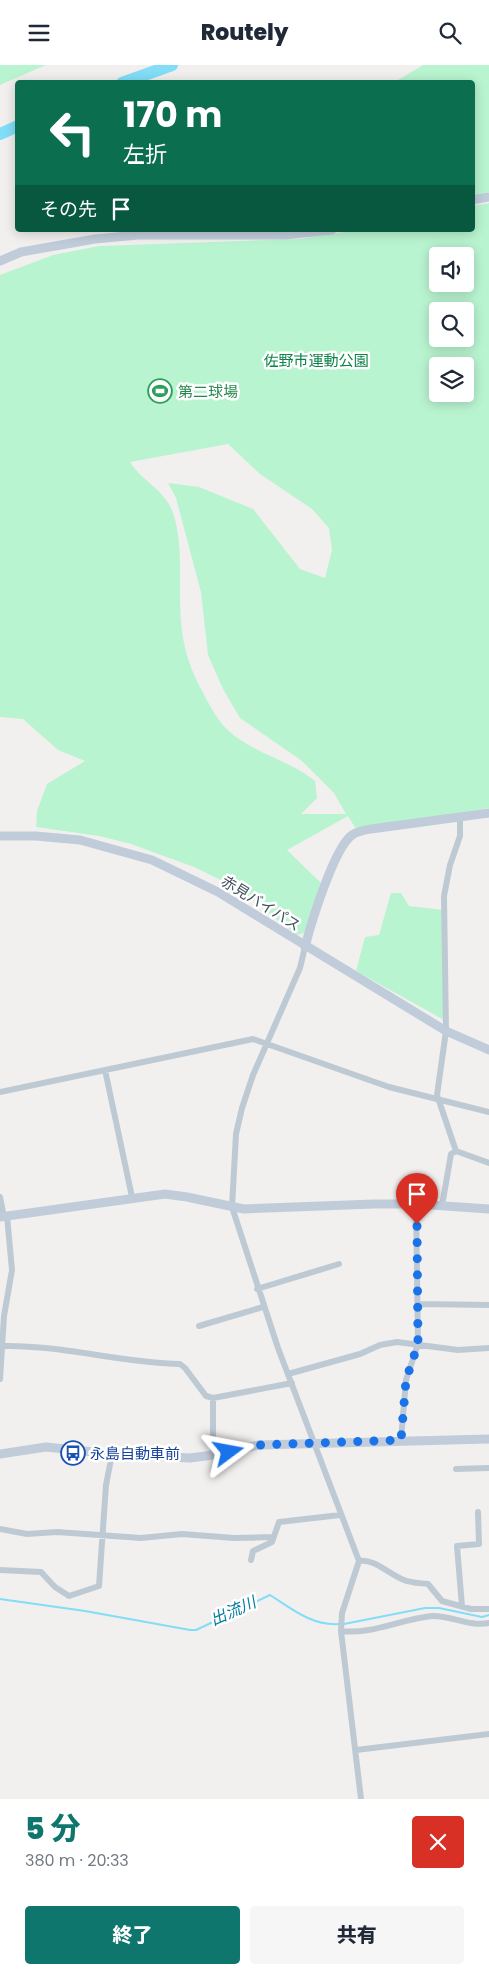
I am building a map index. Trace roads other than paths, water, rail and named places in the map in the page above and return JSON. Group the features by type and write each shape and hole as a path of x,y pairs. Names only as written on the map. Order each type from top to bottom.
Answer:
{"street":[{"path":"475,199 489,197"},
{"path":"0,261 21,252 95,239 138,235 285,235 313,232"},
{"path":"361,1799 341,1631 342,1613 359,1561 340,1515 263,1307 232,1207 236,1134 253,1075 300,968 305,947 328,879 344,845 353,834 366,830 489,813"},
{"path":"456,1151 438,1089 446,1031 444,896 450,865 460,836 460,817"},
{"name":"赤見バイパス","path":"0,836 57,837 80,840 152,860 218,892 305,947 446,1031 489,1050"},
{"path":"0,1092 253,1039 389,1087 489,1112"},
{"path":"105,1070 132,1197"},
{"path":"456,1151 489,1163"},
{"path":"442,1206 451,1154 456,1151"},
{"path":"4,1217 132,1197 165,1194 232,1207 259,1210 314,1205 416,1204 489,1209"},
{"path":"0,1197 12,1270 4,1315 4,1346 0,1379"},
{"path":"401,1440 406,1380 418,1344 416,1204"},
{"path":"257,1289 339,1264"},
{"path":"418,1304 489,1305"},
{"path":"199,1325 263,1307"},
{"path":"288,1374 360,1354 380,1345 397,1342 458,1350 489,1348"},
{"path":"4,1346 48,1348 84,1355 180,1364 185,1367 206,1396 213,1398 292,1383"},
{"path":"213,1398 213,1455"},
{"path":"0,1454 46,1447 112,1454 190,1458 259,1445 489,1439"},
{"path":"0,1570 41,1572 55,1587 69,1596 99,1586 104,1536 106,1485 112,1454"},
{"path":"456,1469 489,1468"},
{"path":"462,1606 457,1546 479,1543 478,1512"},
{"path":"251,1560 253,1551 270,1545 279,1522 340,1515"},
{"path":"0,1529 28,1534 57,1532 141,1537 182,1534 234,1538 273,1537"},
{"path":"359,1561 363,1560 375,1564 406,1581 428,1584 442,1601 471,1609 489,1609"},
{"path":"341,1631 353,1633 366,1631 434,1616 466,1623 489,1623"},
{"path":"356,1750 489,1734"}],"waterway":[{"path":"130,80 172,65"},
{"path":"0,134 15,127"},
{"name":"出流川","path":"0,1599 196,1630 270,1595 294,1611 311,1619 329,1624 339,1624"},
{"name":"出流川","path":"344,1624 425,1608 439,1608 482,1617 489,1615"}],"place":[{"name":"第二球場","path":"160,391"},
{"name":"永島自動車前","path":"73,1453"}],"park label":[{"name":"佐野市運動公園","path":"316,360"}]}
